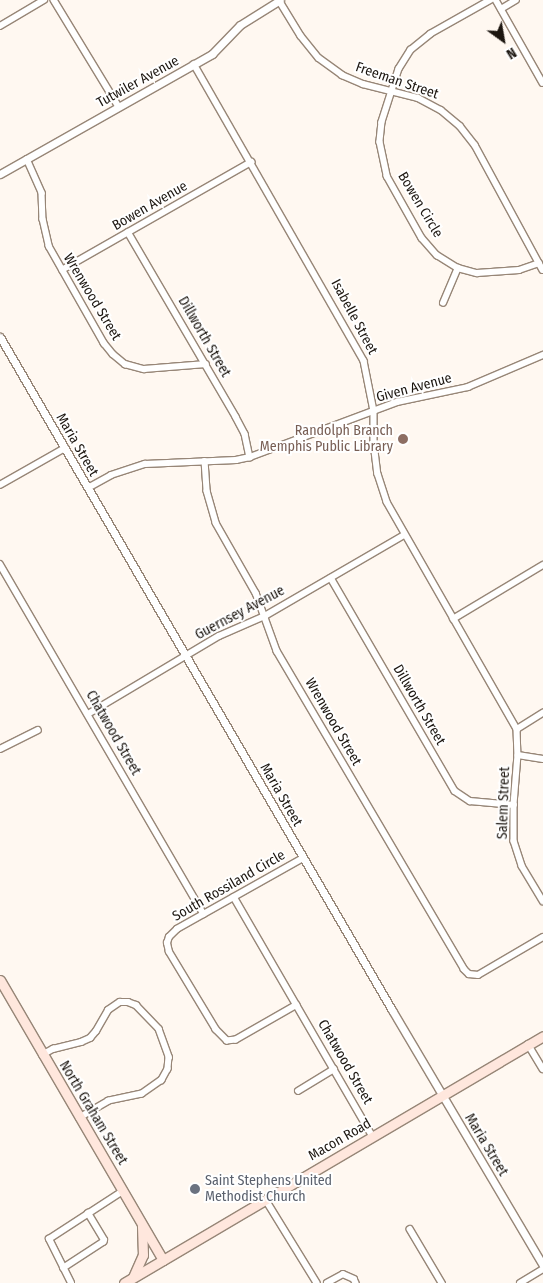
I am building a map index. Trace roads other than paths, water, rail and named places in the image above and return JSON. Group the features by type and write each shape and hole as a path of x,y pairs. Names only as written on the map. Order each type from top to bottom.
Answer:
{"main road":[{"name":"North Graham Street","path":"0,980 163,1260"},
{"name":"Macon Road","path":"133,1280 142,1272 543,1036"},
{"path":"124,1283 133,1280 142,1255 141,1222"}],"street":[{"path":"0,26 44,0"},
{"path":"54,0 119,107"},
{"name":"Tutwiler Avenue","path":"0,174 194,64 221,47 240,25 280,0"},
{"name":"Freeman Street","path":"280,0 301,36 319,58 342,75 362,84 418,98 441,110 460,126 475,145 543,270"},
{"path":"392,91 399,69 411,50 431,34 490,0"},
{"path":"496,0 543,83"},
{"path":"501,9 516,0"},
{"name":"Isabelle Street","path":"194,64 354,340 368,374 374,411 374,443 378,474 387,502 404,535 517,729"},
{"name":"Bowen Circle","path":"392,91 382,122 380,142 387,176 422,238 437,255 458,268 476,273 519,270 539,263"},
{"name":"Wrenwood Street","path":"27,159 42,193 43,218 49,246 104,343 119,359 134,367 144,369 206,364"},
{"name":"Bowen Avenue","path":"62,270 251,162"},
{"name":"Dillworth Street","path":"128,232 241,426 250,457"},
{"path":"443,303 458,268"},
{"name":"Maria Street","path":"0,337 442,1096 543,1264"},
{"name":"Given Avenue","path":"88,488 111,475 145,464 250,457 397,402 468,387 543,355"},
{"path":"0,485 65,448"},
{"name":"Wrenwood Street","path":"205,460 208,498 216,523 253,586 277,651 464,969 469,974 478,975 543,936"},
{"name":"Guernsey Avenue","path":"88,714 185,656 237,627 265,616 404,535"},
{"name":"Chatwood Street","path":"0,564 204,914"},
{"path":"453,619 543,565"},
{"name":"Dillworth Street","path":"330,578 455,791 470,801 514,805"},
{"path":"517,729 543,713"},
{"name":"Salem Street","path":"517,729 518,755 513,834 517,854 543,901"},
{"path":"0,749 38,730"},
{"path":"518,755 543,759"},
{"name":"South Rossiland Circle","path":"297,1004 232,1041 224,1039 216,1030 169,952 167,943 169,937 204,914 303,858"},
{"name":"Chatwood Street","path":"234,897 373,1137"},
{"path":"42,1055 53,1049 90,1038 108,1010 120,1002 136,1005 159,1029 169,1057 168,1069 162,1080 142,1094 109,1101 79,1118"},
{"path":"528,1044 543,1069"},
{"path":"298,1091 334,1069"},
{"path":"71,1283 49,1239 123,1191"},
{"path":"266,1200 317,1283"},
{"path":"63,1268 104,1240 88,1213"},
{"path":"410,1228 442,1283"},
{"path":"520,1283 543,1269"},
{"path":"327,1283 343,1274 354,1279 356,1283"}],"place":[{"name":"Randolph Branch Memphis Public Library","path":"403,439"},
{"name":"Saint Stephens United Methodist Church","path":"195,1189"}]}
